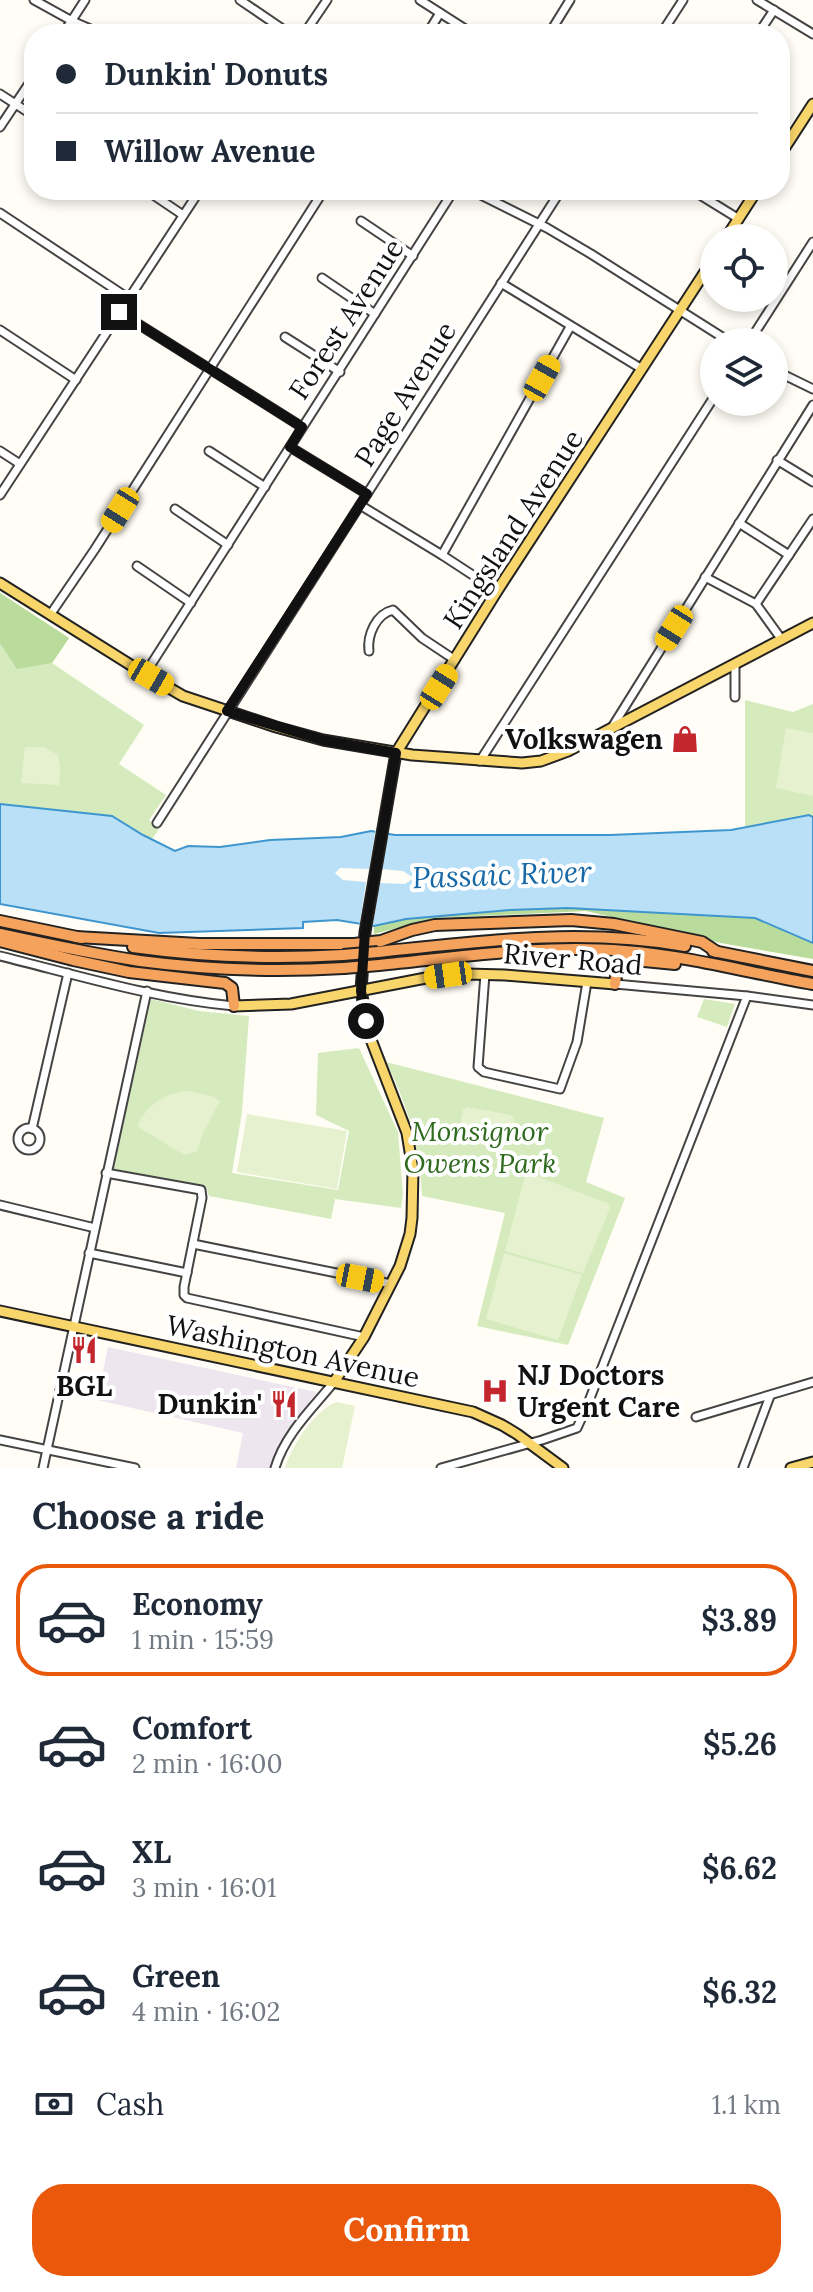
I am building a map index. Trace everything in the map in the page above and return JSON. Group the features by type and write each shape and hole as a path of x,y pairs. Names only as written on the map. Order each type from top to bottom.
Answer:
{"highway":[{"path":"76,937 199,944 364,938 381,941 435,925 571,920 614,924 702,942 717,952"},
{"path":"0,921 141,948 207,955 273,957 343,955 515,938 582,935 648,940 813,971"},
{"path":"0,934 107,956 184,966 273,970 344,968 516,951 592,949 667,956 813,984"},
{"path":"0,941 120,970 225,983 234,993 234,1006"},
{"path":"615,984 619,964 628,960 786,979"}],"main road":[{"path":"790,140 813,104"},
{"path":"736,224 751,200"},
{"name":"Kingsland Avenue","path":"334,1382 364,1337 400,1266 410,1234 413,1170 407,1133 370,1037 361,991 364,938 396,753 497,591 700,280"},
{"path":"0,583 183,696 323,740 396,753 509,763 555,757 813,623"},
{"name":"River Road","path":"234,1006 291,1004 448,975 485,974 615,984"},
{"name":"Washington Avenue","path":"0,1311 473,1412 502,1425 529,1443 552,1465 563,1468"},
{"path":"791,1468 813,1462"}],"street":[{"path":"34,0 79,24"},
{"path":"70,24 85,0"},
{"path":"240,0 275,24"},
{"path":"311,24 327,0"},
{"path":"420,0 457,24"},
{"path":"555,24 570,0"},
{"path":"667,24 683,0"},
{"path":"757,0 813,34"},
{"path":"765,24 774,10"},
{"path":"433,24 440,13"},
{"path":"0,127 24,91"},
{"path":"0,94 24,110"},
{"path":"161,200 183,215"},
{"path":"0,495 193,200"},
{"path":"50,615 318,200"},
{"name":"Forest Avenue","path":"145,674 448,200"},
{"path":"491,200 539,224 709,328"},
{"name":"Page Avenue","path":"157,823 555,200"},
{"path":"708,200 739,219"},
{"path":"0,213 128,298"},
{"path":"361,221 413,256"},
{"path":"758,328 813,242"},
{"path":"322,278 375,314"},
{"path":"501,283 642,369"},
{"path":"119,312 302,427"},
{"path":"442,555 570,327"},
{"path":"0,330 76,380"},
{"path":"285,337 340,372"},
{"path":"788,377 813,389"},
{"path":"611,730 813,405"},
{"path":"480,761 702,416"},
{"path":"290,447 367,494"},
{"path":"0,451 20,464"},
{"path":"209,451 265,487"},
{"path":"777,460 813,482"},
{"path":"360,505 497,591"},
{"path":"175,509 228,545"},
{"path":"756,604 813,519"},
{"path":"739,523 789,555"},
{"path":"137,566 191,603"},
{"path":"705,577 756,604 782,640"},
{"path":"369,651 367,639 379,618 388,610 393,610 422,638 455,660"},
{"path":"735,664 735,697"},
{"name":"River Road","path":"0,956 147,991 234,1006"},
{"path":"32,1129 68,973"},
{"path":"485,974 478,1067 484,1072 560,1089 577,1042 587,982"},
{"name":"River Road","path":"615,984 813,1005"},
{"path":"43,1468 147,991"},
{"path":"441,1468 577,1428 747,996"},
{"path":"106,1173 198,1188 203,1194 187,1273 184,1295 187,1298 364,1337"},
{"path":"0,1205 95,1228"},
{"path":"193,1244 391,1284"},
{"path":"89,1253 187,1273"},
{"path":"275,1468 289,1435 334,1382"},
{"path":"696,1417 813,1382"},
{"path":"743,1468 770,1396"},
{"path":"0,1440 135,1468"}],"shaded area":[{"path":"108,1347 317,1392 281,1440 270,1468 236,1468 243,1433 97,1400"}],"green space":[{"path":"0,593 69,638 52,663 144,725 119,764 166,795 149,820 160,828 151,840 112,816 0,804"},
{"path":"0,593 69,638 52,663 17,669 0,643"},
{"path":"745,700 793,712 813,704 813,817 808,815 745,827"},
{"path":"786,728 813,733 813,796 776,788"},
{"path":"25,747 44,747 58,755 59,785 21,783"},
{"path":"568,908 755,918 813,943 813,959 721,943 586,911 436,918 374,934 374,926 406,919"},
{"path":"151,999 199,1011 249,1016 242,1112 232,1173 338,1190 349,1131 316,1115 318,1053 359,1048 398,1132 403,1194 401,1208 335,1199 331,1219 209,1196 206,1187 197,1184 113,1170"},
{"path":"704,999 735,1004 727,1027 697,1017"},
{"name":"Monsignor Owens Park","path":"386,1062 604,1118 586,1182 625,1198 568,1345 477,1326 505,1213 422,1196 412,1127"},
{"path":"188,1091 220,1101 197,1151 184,1155 137,1126 157,1101"},
{"path":"467,1107 511,1115 514,1120 510,1136 505,1138 463,1130 460,1125 463,1110"},
{"path":"247,1114 347,1131 337,1189 237,1172"},
{"path":"526,1172 607,1203 610,1208 583,1273 505,1251"},
{"path":"504,1253 582,1275 558,1340 486,1319"},
{"path":"337,1402 355,1406 342,1468 285,1468 305,1430 320,1412"}],"water":[{"name":"Passaic River","path":"0,804 112,816 175,851 188,846 220,847 270,840 341,837 371,831 395,835 610,835 731,830 809,815 813,817 813,943 755,918 568,908 406,919 374,926 337,920 303,922 303,928 159,933 0,904"}],"pier":[{"path":"376,827 388,830 382,869 403,871 414,878 405,884 380,883 372,930 359,928 366,882 343,880 335,873 340,868 369,869"}],"place":[{"name":"Volkswagen","path":"685,739"},
{"name":"BGL","path":"84,1350"},
{"name":"NJ Doctors Urgent Care","path":"495,1391"},
{"name":"Dunkin'","path":"284,1404"}],"route":[{"path":"119,312 302,427 290,447 367,494 227,711 323,740 396,753 365,932 361,991 366,1021"}]}
